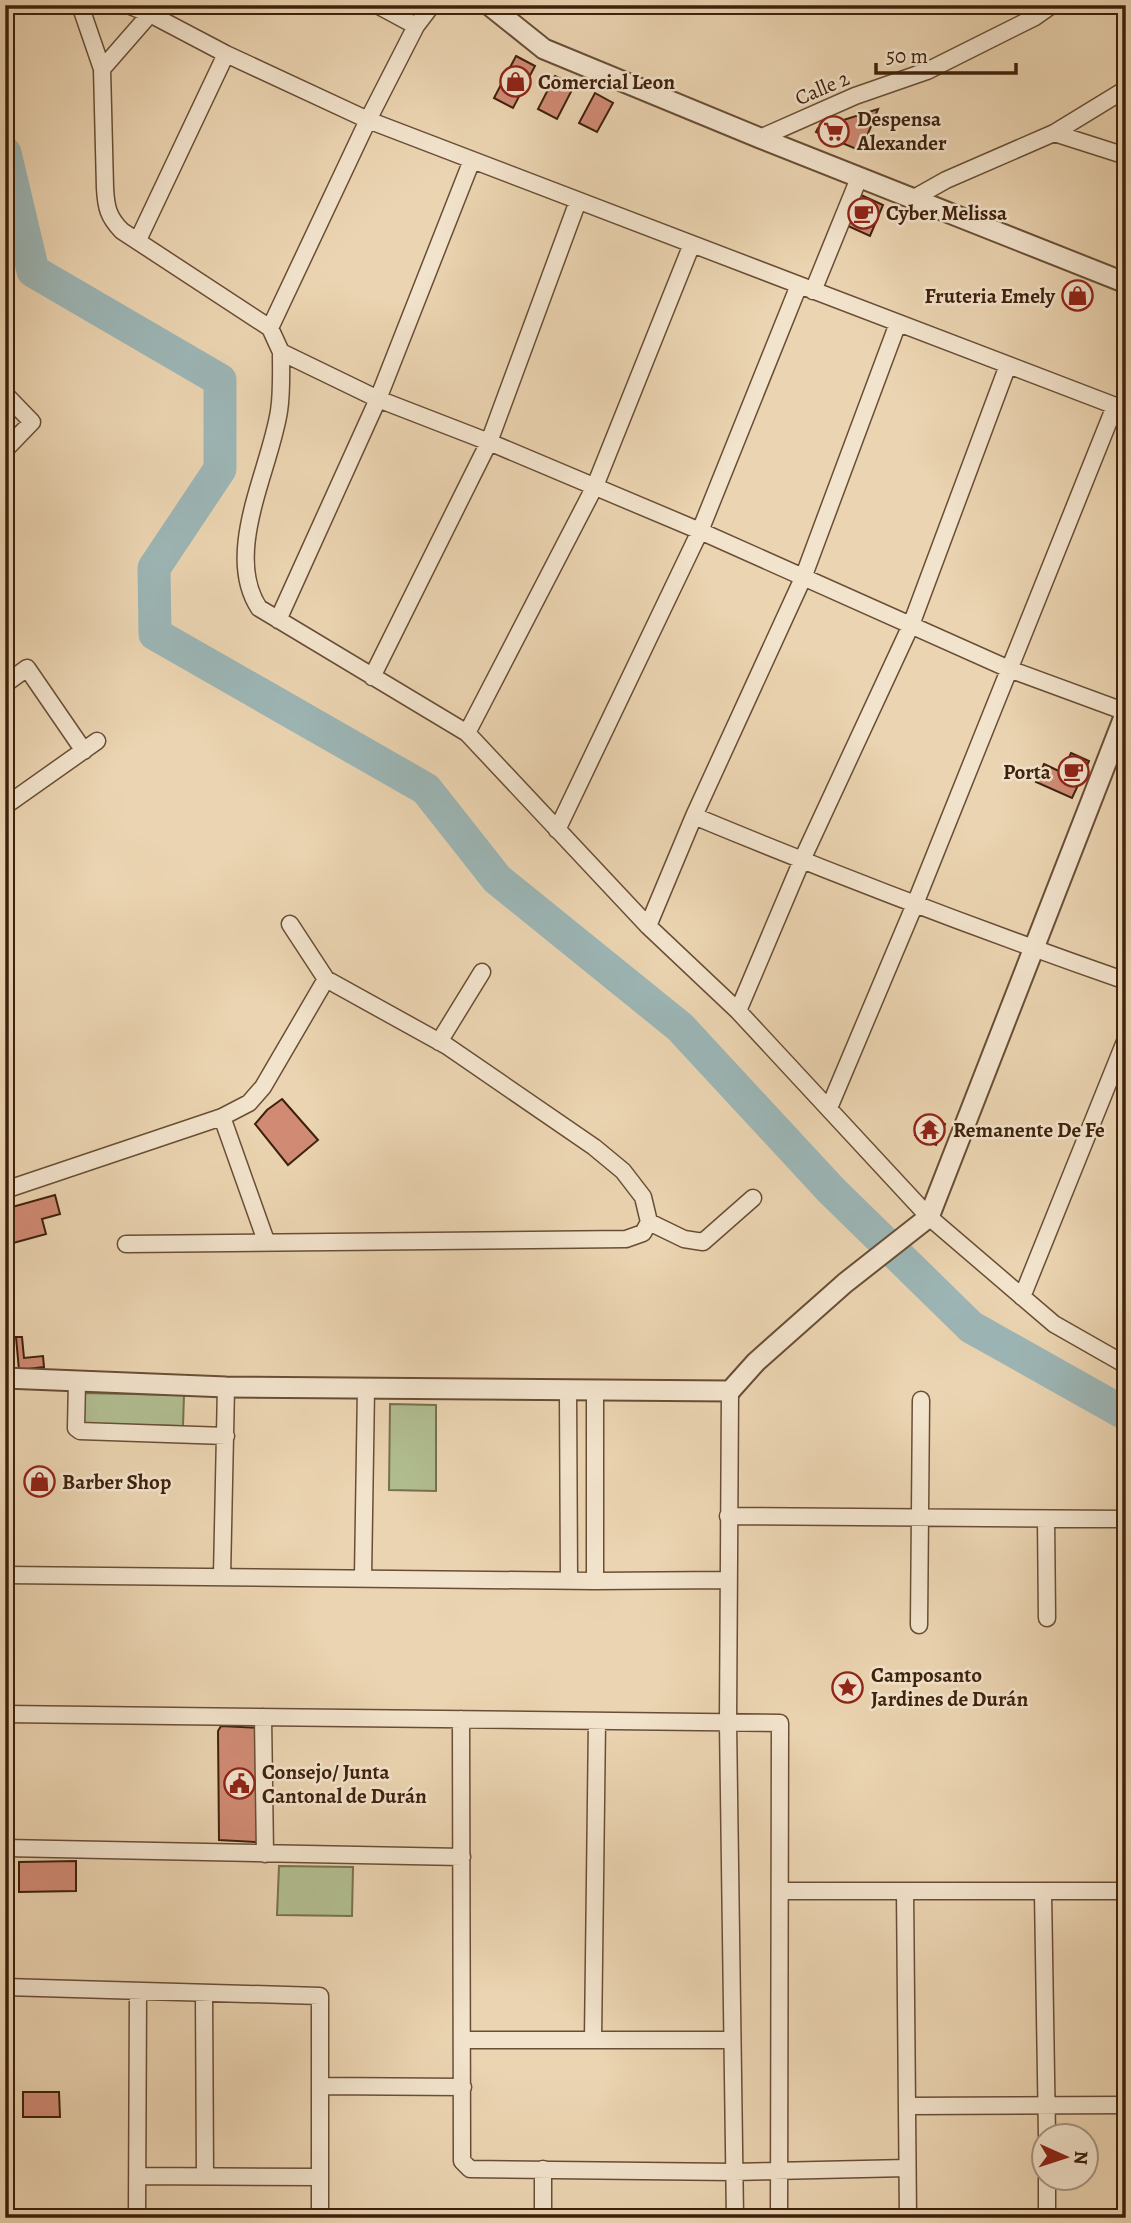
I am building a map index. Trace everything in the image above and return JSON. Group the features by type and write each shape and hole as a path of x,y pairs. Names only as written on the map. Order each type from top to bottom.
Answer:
{"street":[{"path":"80,5 102,69 106,206 110,219 122,231 270,328 281,352 279,411 248,535 245,564 247,586 258,608 467,733 648,926 738,1011 829,1108 924,1221 1054,1324 1126,1365"},
{"path":"128,5 368,120 1120,408 1009,669 915,904 829,1108"},
{"path":"377,5 416,26"},
{"path":"270,328 368,120 416,26 432,5"},
{"path":"489,5 544,49 859,178 1126,283"},
{"name":"Calle 2","path":"760,138 855,96 927,71 1032,11 1052,5"},
{"path":"102,69 150,14"},
{"path":"138,240 226,54"},
{"path":"914,198 946,180 1054,132 1126,89"},
{"path":"1054,132 1126,156"},
{"path":"278,620 378,399 472,160"},
{"path":"557,830 699,531 806,288 859,178"},
{"path":"372,677 489,442 578,201"},
{"path":"467,733 595,486 692,244"},
{"path":"648,926 694,816 803,578 898,323"},
{"path":"281,352 378,399 595,486 1009,669 1126,712 924,1221 845,1283 756,1362 730,1391 728,1723 735,2218"},
{"path":"738,1011 802,860 911,625 1008,365"},
{"path":"5,394 33,422 5,450"},
{"path":"5,684 27,668 91,746 5,806"},
{"path":"694,816 915,904 1126,981"},
{"path":"126,1244 626,1239 643,1233 649,1222 643,1197 623,1171 594,1147 439,1041 326,979 290,924"},
{"path":"439,1041 482,972"},
{"path":"5,1190 222,1117 249,1103 263,1087 326,979"},
{"path":"1022,1297 1126,1039"},
{"path":"222,1117 266,1241"},
{"path":"649,1222 684,1239 703,1242 753,1198"},
{"path":"5,1378 226,1387 730,1391"},
{"path":"76,1381 76,1428 80,1431 226,1436"},
{"path":"222,1576 226,1387"},
{"path":"363,1577 366,1388"},
{"path":"568,1391 569,1581"},
{"path":"595,1391 595,1581"},
{"path":"919,1625 921,1400"},
{"path":"728,1516 1126,1519"},
{"path":"1046,1518 1046,1618"},
{"path":"5,1575 728,1580"},
{"path":"5,1714 780,1723 779,2218"},
{"path":"263,1717 265,1854"},
{"path":"461,1719 465,2166 470,2169 734,2172 907,2168"},
{"path":"593,2040 597,1721"},
{"path":"5,1848 462,1857"},
{"path":"780,1891 1126,1891"},
{"path":"905,1891 908,2218"},
{"path":"1043,1893 1047,2122"},
{"path":"5,1987 320,1996 320,2218"},
{"path":"137,2218 138,1991"},
{"path":"204,1993 205,2176"},
{"path":"463,2040 732,2040"},
{"path":"320,2086 463,2087"},
{"path":"907,2106 1126,2105"},
{"path":"543,2169 543,2218"},
{"path":"138,2176 320,2177"},
{"path":"1047,2192 1047,2218"}],"green space":[{"path":"79,1393 184,1395 183,1426 79,1424"},
{"path":"390,1404 436,1405 436,1491 389,1490"},
{"path":"279,1866 353,1867 352,1916 277,1915"}],"building":[{"name":"Comercial Leon","path":"516,56 535,66 513,108 494,98"},
{"path":"555,76 574,86 557,119 538,109"},
{"path":"595,93 613,103 597,132 579,123"},
{"path":"878,109 861,151 816,132 818,128"},
{"path":"861,195 883,205 870,236 848,226"},
{"name":"Fruteria Emely","path":"1075,282 1090,289 1082,309 1066,303"},
{"path":"1071,753 1089,761 1080,781 1062,773"},
{"path":"1044,764 1080,781 1072,798 1036,782"},
{"path":"282,1099 318,1140 288,1165 255,1124 267,1110"},
{"name":"Remanente De Fe","path":"925,1115 945,1124 936,1145 915,1135"},
{"path":"55,1195 60,1214 42,1219 46,1234 6,1245 5,1209"},
{"path":"16,1337 22,1337 24,1358 43,1356 44,1367 19,1370"},
{"name":"Barber Shop","path":"29,1474 49,1474 49,1489 29,1489"},
{"name":"Consejo/ Junta Cantonal de Durán","path":"221,1726 259,1728 259,1841 219,1840 218,1731"},
{"path":"76,1861 76,1891 19,1892 19,1862"},
{"path":"23,2092 59,2092 60,2117 23,2117"}],"waterway":[{"path":"5,153 33,271 220,380 220,469 154,568 155,634 426,789 497,879 680,1027 831,1190 971,1327 1126,1414"}],"place":[{"name":"Comercial Leon","path":"515,82"},
{"name":"Despensa Alexander","path":"834,131"},
{"name":"Cyber Melissa","path":"863,213"},
{"name":"Fruteria Emely","path":"1078,296"},
{"name":"Porta","path":"1074,772"},
{"name":"Remanente De Fe","path":"930,1130"},
{"name":"Barber Shop","path":"39,1482"},
{"name":"Camposanto Jardines de Durán","path":"848,1687"},
{"name":"Consejo/ Junta Cantonal de Durán","path":"239,1784"}]}
